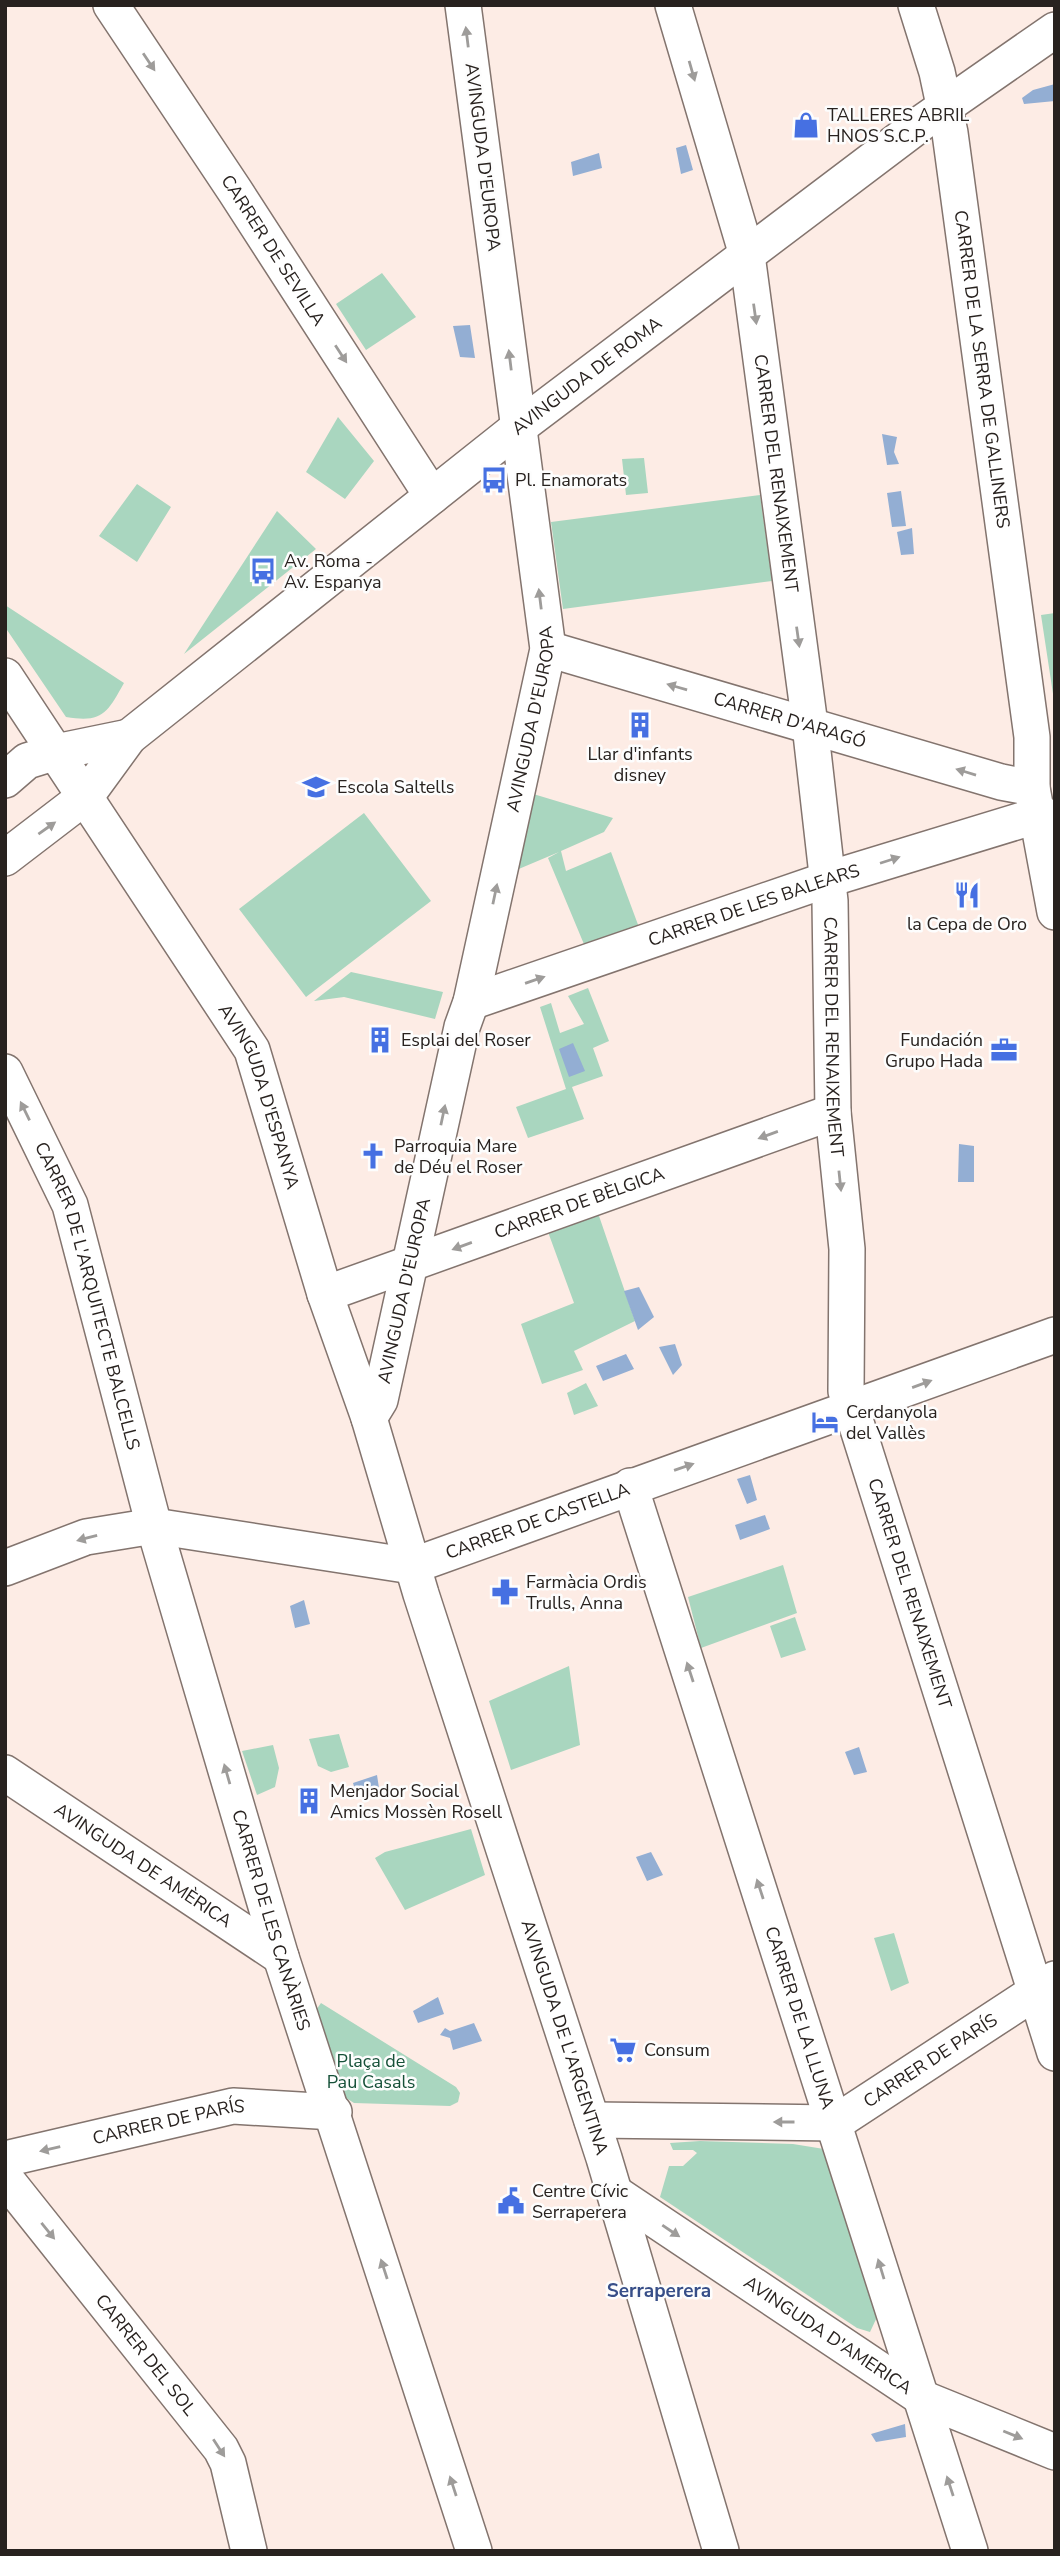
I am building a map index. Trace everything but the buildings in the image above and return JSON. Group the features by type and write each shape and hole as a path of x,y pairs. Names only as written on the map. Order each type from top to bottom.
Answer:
{"street":[{"name":"CARRER DE SEVILLA","path":"111,5 432,496"},
{"name":"AVINGUDA D'EUROPA","path":"369,1418 380,1400 413,1261 461,1027 471,1002 548,649 463,5"},
{"name":"CARRER DEL RENAIXEMENT","path":"673,5 747,255 810,725 829,879 832,1112 847,1250 846,1391 1045,1985 1055,2053"},
{"name":"CARRER DE LA SERRA DE GALLINERS","path":"916,5 944,106 1032,737 1045,808 1055,912"},
{"name":"AVINGUDA DE ROMA","path":"5,858 86,796 129,737 519,427 944,106 1055,30"},
{"name":"CARRER D'ARAGÓ","path":"548,649 1001,782 1045,808"},
{"name":"AVINGUDA D'ESPANYA","path":"5,676 252,1050 326,1294 369,1418 412,1566"},
{"name":"AVINGUDA DE ROMA","path":"5,780 27,761 56,752 129,737"},
{"name":"CARRER DE LES BALEARS","path":"471,1002 1045,808"},
{"name":"CARRER DE L'ARQUITECTE BALCELLS","path":"5,1072 70,1205 154,1526"},
{"name":"CARRER DE BÈLGICA","path":"326,1294 832,1112"},
{"name":"CARRER DE CASTELLA","path":"5,1568 86,1537 154,1526 412,1566 1055,1335"},
{"name":"CARRER DE LA LLUNA","path":"630,1486 970,2551"},
{"name":"CARRER DE LES CANÀRIES","path":"154,1526 293,1959 334,2112 474,2551"},
{"name":"AVINGUDA DE L'ARGENTINA","path":"412,1566 615,2193 721,2551"},
{"name":"AVINGUDA DE AMÈRICA","path":"5,1773 293,1959"},
{"name":"CARRER DE PARÍS","path":"835,2123 1045,1985"},
{"name":"CARRER DE PARÍS","path":"5,2159 233,2106 334,2112"},
{"path":"592,2120 835,2123"},
{"name":"CARRER DEL SOL","path":"5,2178 221,2449 228,2463 249,2551"},
{"name":"AVINGUDA D'AMERICA","path":"615,2193 922,2398 1055,2452"}],"green space":[{"path":"382,273 416,317 366,350 336,304"},
{"path":"338,417 374,461 345,499 306,472"},
{"path":"644,458 648,493 626,495 622,459"},
{"path":"137,484 171,507 137,562 99,536"},
{"path":"760,495 772,581 563,609 551,522"},
{"path":"277,511 316,549 184,654"},
{"path":"5,605 124,683 103,714 88,718 66,717 5,627"},
{"path":"1055,613 1055,707 1041,615"},
{"path":"530,793 613,818 604,832 561,851 566,871 611,852 640,930 586,949 548,858 559,852 514,871"},
{"path":"364,813 431,901 306,997 239,909"},
{"path":"351,972 443,992 435,1019 344,997 314,1001"},
{"path":"588,988 609,1041 593,1048 603,1076 572,1087 584,1119 528,1138 516,1107 566,1089 540,1007 551,1003 560,1033 584,1024 568,996"},
{"path":"598,1213 635,1321 574,1351 583,1370 542,1384 521,1324 574,1303 548,1232"},
{"path":"586,1383 598,1406 574,1415 567,1393"},
{"path":"783,1565 797,1613 701,1648 688,1597"},
{"path":"795,1617 806,1650 781,1658 770,1626"},
{"path":"569,1666 580,1745 511,1770 489,1701"},
{"path":"339,1734 349,1767 331,1772 318,1766 309,1739"},
{"path":"273,1745 279,1768 275,1787 257,1795 242,1751"},
{"path":"471,1829 485,1875 405,1910 375,1858 385,1852"},
{"path":"894,1933 909,1983 891,1991 874,1938"},
{"name":"Plaça de Pau Casals","path":"321,2003 456,2087 460,2093 458,2102 450,2106 354,2103 343,2096 316,2010"},
{"path":"700,2141 793,2144 824,2149 878,2315 870,2332 857,2328 660,2197 669,2166 683,2166 697,2153 693,2150 673,2150 670,2143"}],"water":[{"path":"1055,84 1055,101 1024,104 1022,98 1033,90"},
{"path":"686,145 693,170 681,174 676,148"},
{"path":"599,153 602,168 573,176 571,162"},
{"path":"470,325 475,358 460,357 453,326"},
{"path":"882,434 897,437 894,452 899,464 887,465"},
{"path":"901,491 906,526 892,527 887,493"},
{"path":"912,528 914,554 901,555 897,532"},
{"path":"573,1043 585,1071 569,1077 559,1049"},
{"path":"959,1144 974,1146 974,1182 958,1182"},
{"path":"639,1287 654,1317 638,1330 624,1291"},
{"path":"675,1344 682,1365 673,1375 659,1347"},
{"path":"626,1354 634,1369 603,1381 596,1366"},
{"path":"750,1475 757,1500 747,1504 737,1479"},
{"path":"765,1515 770,1529 740,1540 735,1525"},
{"path":"304,1600 310,1624 295,1628 290,1606"},
{"path":"859,1747 867,1772 854,1775 845,1752"},
{"path":"377,1775 379,1788 357,1797 353,1783"},
{"path":"651,1852 663,1875 647,1881 636,1857"},
{"path":"438,1997 444,2014 418,2023 413,2011"},
{"path":"474,2023 482,2041 453,2050 450,2038 440,2035 445,2028 450,2031"},
{"path":"905,2424 906,2437 876,2442 871,2434"}],"place":[{"name":"TALLERES ABRIL HNOS S.C.P.","path":"806,125"},
{"name":"Pl. Enamorats","path":"494,480"},
{"name":"Av. Roma - Av. Espanya","path":"263,571"},
{"name":"Llar d'infants disney","path":"640,725"},
{"name":"Escola Saltells","path":"316,787"},
{"name":"la Cepa de Oro","path":"967,895"},
{"name":"Esplai del Roser","path":"380,1040"},
{"name":"Fundación Grupo Hada","path":"1004,1050"},
{"name":"Parroquia Mare de Déu el Roser","path":"373,1156"},
{"name":"Cerdanyola del Vallès","path":"825,1422"},
{"name":"Farmàcia Ordis Trulls, Anna","path":"505,1592"},
{"name":"Menjador Social Amics Mossèn Rosell","path":"309,1801"},
{"name":"Consum","path":"623,2050"},
{"name":"Centre Cívic Serraperera","path":"511,2201"}],"district":[{"name":"Serraperera","path":"659,2290"}]}
